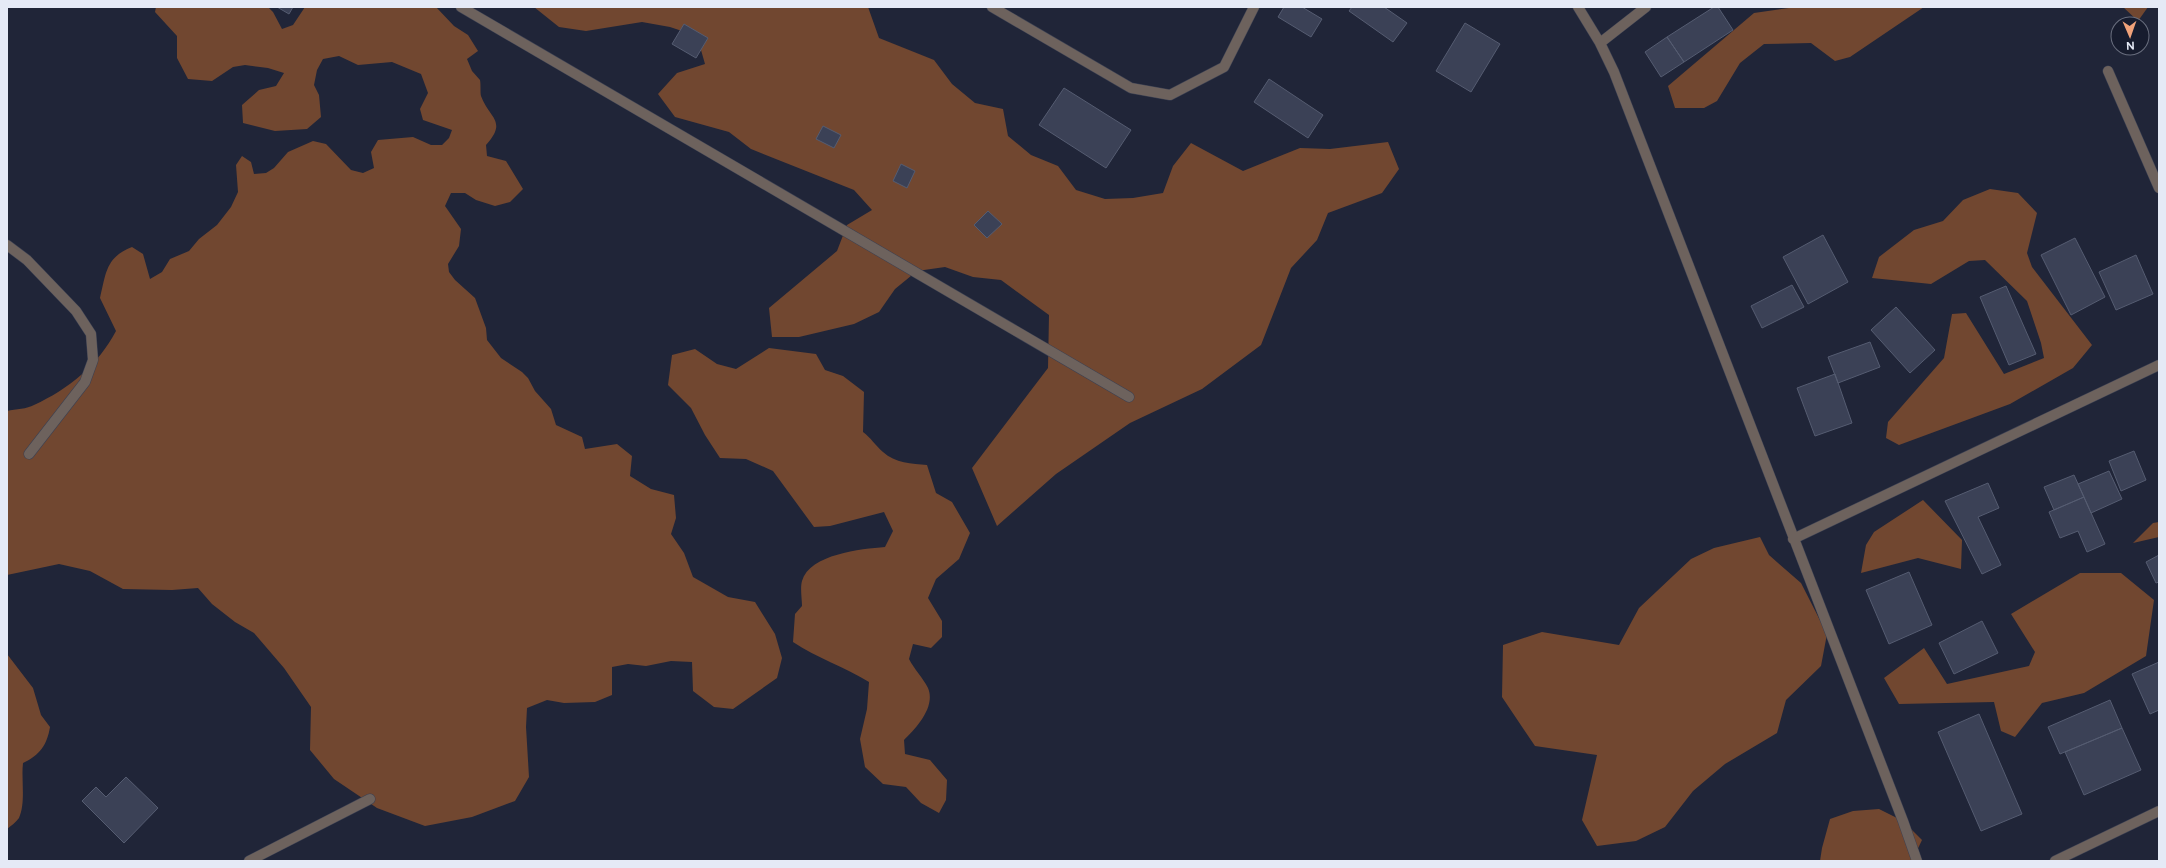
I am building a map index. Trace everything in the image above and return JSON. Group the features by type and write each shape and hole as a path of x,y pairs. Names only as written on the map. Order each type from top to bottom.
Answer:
{"street":[{"path":"461,7 1129,397"},
{"path":"992,7 1131,88 1170,95 1224,66 1254,7"},
{"path":"1578,7 1600,44 1616,80 1903,821 1917,861"},
{"path":"1600,44 1646,7"},
{"path":"2108,71 2159,188"},
{"path":"7,245 27,260 76,311 91,334 93,360 85,382 29,454"},
{"path":"1793,539 2159,366"},
{"path":"248,861 370,799"},
{"path":"2055,861 2159,811"}],"shaded area":[{"path":"156,7 268,7 273,12 282,29 293,25 305,7 436,7 454,26 468,35 478,51 467,59 472,71 480,80 481,96 495,120 496,125 496,130 486,145 487,156 506,161 523,189 510,202 495,206 476,200 465,193 451,193 445,206 461,229 459,246 448,264 449,272 455,280 475,298 486,328 487,340 501,358 522,372 528,378 535,391 551,409 556,425 582,437 585,449 617,444 632,456 630,476 651,489 674,495 676,518 671,534 684,553 693,577 728,597 755,602 775,634 782,658 777,678 733,709 714,707 693,691 692,662 671,661 646,666 628,664 612,667 612,695 595,702 564,703 547,700 527,708 526,727 529,777 515,801 472,817 425,826 377,808 334,779 310,750 311,707 284,668 254,633 235,622 212,604 198,588 172,590 123,589 90,571 59,564 7,575 7,411 25,408 47,399 71,384 101,355 116,331 100,298 108,267 117,256 123,251 132,247 143,254 150,279 162,272 170,259 189,251 199,239 217,225 231,207 238,192 236,165 242,156 251,162 254,174 266,173 274,168 288,152 313,141 326,144 351,170 363,173 374,168 371,152 378,140 413,137 431,145 442,145 449,138 452,130 423,120 420,109 428,93 421,74 392,62 358,65 339,56 323,59 317,70 314,85 319,95 321,117 307,129 275,131 243,123 242,105 259,90 276,86 284,73 268,68 245,65 233,67 212,81 188,79 177,58 177,36 155,12"},
{"path":"534,7 868,7 879,38 934,60 952,84 975,103 1003,109 1008,136 1031,155 1058,166 1076,190 1105,199 1133,198 1163,193 1173,166 1191,143 1243,171 1300,148 1330,149 1388,142 1399,169 1382,193 1328,213 1317,240 1291,268 1261,345 1202,389 1130,423 1056,474 997,526 972,468 1048,368 1049,315 1001,280 973,277 945,267 917,271 895,289 879,312 854,324 799,337 772,337 769,308 837,251 847,225 872,210 854,190 751,149 729,132 675,117 658,94 677,73 705,64 697,36 670,27 642,22 586,31 559,27"},
{"path":"1796,7 1924,7 1850,57 1835,61 1811,43 1764,44 1740,63 1717,101 1704,108 1675,108 1668,86 1754,13"},
{"path":"2123,7 2148,7 2142,16 2133,16"},
{"path":"1990,189 2018,193 2037,213 2027,253 2032,267 2092,345 2073,368 2010,404 1899,445 1886,438 1888,422 1944,358 1952,314 1966,313 2004,374 2044,358 2041,343 2027,301 1985,260 1969,261 1931,284 1872,278 1879,257 1914,230 1943,221 1963,200"},
{"path":"769,348 816,354 825,370 843,376 864,392 863,432 883,452 893,459 927,465 936,493 952,502 970,533 959,559 936,579 928,598 942,621 942,637 931,648 913,644 909,659 926,684 930,695 924,717 904,740 905,754 930,760 947,780 946,800 939,813 921,803 906,787 883,784 865,767 860,739 867,709 869,682 793,642 795,614 802,606 801,584 807,572 825,559 863,549 885,547 893,531 884,512 830,526 814,527 773,471 746,459 720,458 705,435 691,408 668,385 672,355 695,349 717,364 736,369"},
{"path":"1923,500 1962,540 1961,569 1918,558 1861,573 1866,545 1874,532"},
{"path":"2159,522 2159,537 2133,543 2153,523"},
{"path":"1760,537 1769,555 1801,583 1827,634 1821,666 1786,700 1777,733 1725,764 1693,791 1665,827 1636,841 1597,846 1582,820 1597,755 1535,746 1502,697 1503,645 1542,632 1619,645 1639,608 1691,559 1714,548"},
{"path":"2080,573 2121,573 2154,600 2146,656 2084,693 2042,703 2015,737 2001,731 1994,702 1899,704 1884,678 1924,648 1947,684 2029,666 2035,652 2011,614"},
{"path":"7,654 33,688 41,715 50,727 47,739 42,749 34,757 23,763 23,798 21,812 19,818 7,829"},
{"path":"1879,809 1903,821 1922,840 1912,861 1820,861 1830,819 1853,811"}],"building":[{"path":"277,7 293,7 289,14"},
{"path":"1284,7 1302,7 1322,19 1311,37 1278,17"},
{"path":"1352,7 1384,7 1407,23 1393,42 1349,11"},
{"path":"1714,7 1718,7 1733,30 1684,62 1667,37"},
{"path":"1465,23 1500,44 1471,92 1436,71"},
{"path":"684,24 708,38 696,58 672,44"},
{"path":"1667,37 1684,62 1661,77 1645,52"},
{"path":"1269,79 1323,115 1308,138 1254,102"},
{"path":"1064,88 1131,130 1106,168 1039,125"},
{"path":"823,126 841,135 834,148 816,139"},
{"path":"901,164 915,171 907,188 893,181"},
{"path":"988,211 1002,224 987,238 974,225"},
{"path":"1823,235 1848,282 1808,304 1783,257"},
{"path":"2075,238 2105,297 2071,315 2041,255"},
{"path":"2136,255 2153,294 2116,310 2099,272"},
{"path":"1792,285 1804,307 1762,328 1751,306"},
{"path":"2006,286 2036,354 2009,365 1980,297"},
{"path":"1896,307 1935,350 1910,373 1871,330"},
{"path":"1870,342 1880,367 1838,383 1828,357"},
{"path":"1835,374 1852,423 1815,436 1797,388"},
{"path":"2134,451 2146,480 2121,491 2109,461"},
{"path":"2109,471 2122,499 2091,513 2078,484"},
{"path":"2074,475 2084,497 2054,510 2044,487"},
{"path":"1988,483 1999,508 1978,517 2001,565 1982,574 1945,501"},
{"path":"2084,497 2105,544 2087,552 2078,531 2060,538 2049,512"},
{"path":"2159,555 2159,582 2156,583 2146,562"},
{"path":"1909,572 1932,625 1889,644 1866,590"},
{"path":"1982,621 1998,653 1954,674 1939,643"},
{"path":"2159,662 2159,710 2150,714 2132,674"},
{"path":"2110,700 2122,728 2060,754 2048,727"},
{"path":"1979,714 2022,814 1981,831 1938,732"},
{"path":"2122,728 2141,770 2084,795 2065,752"},
{"path":"126,777 158,808 124,843 82,801 96,787 106,797"}]}
